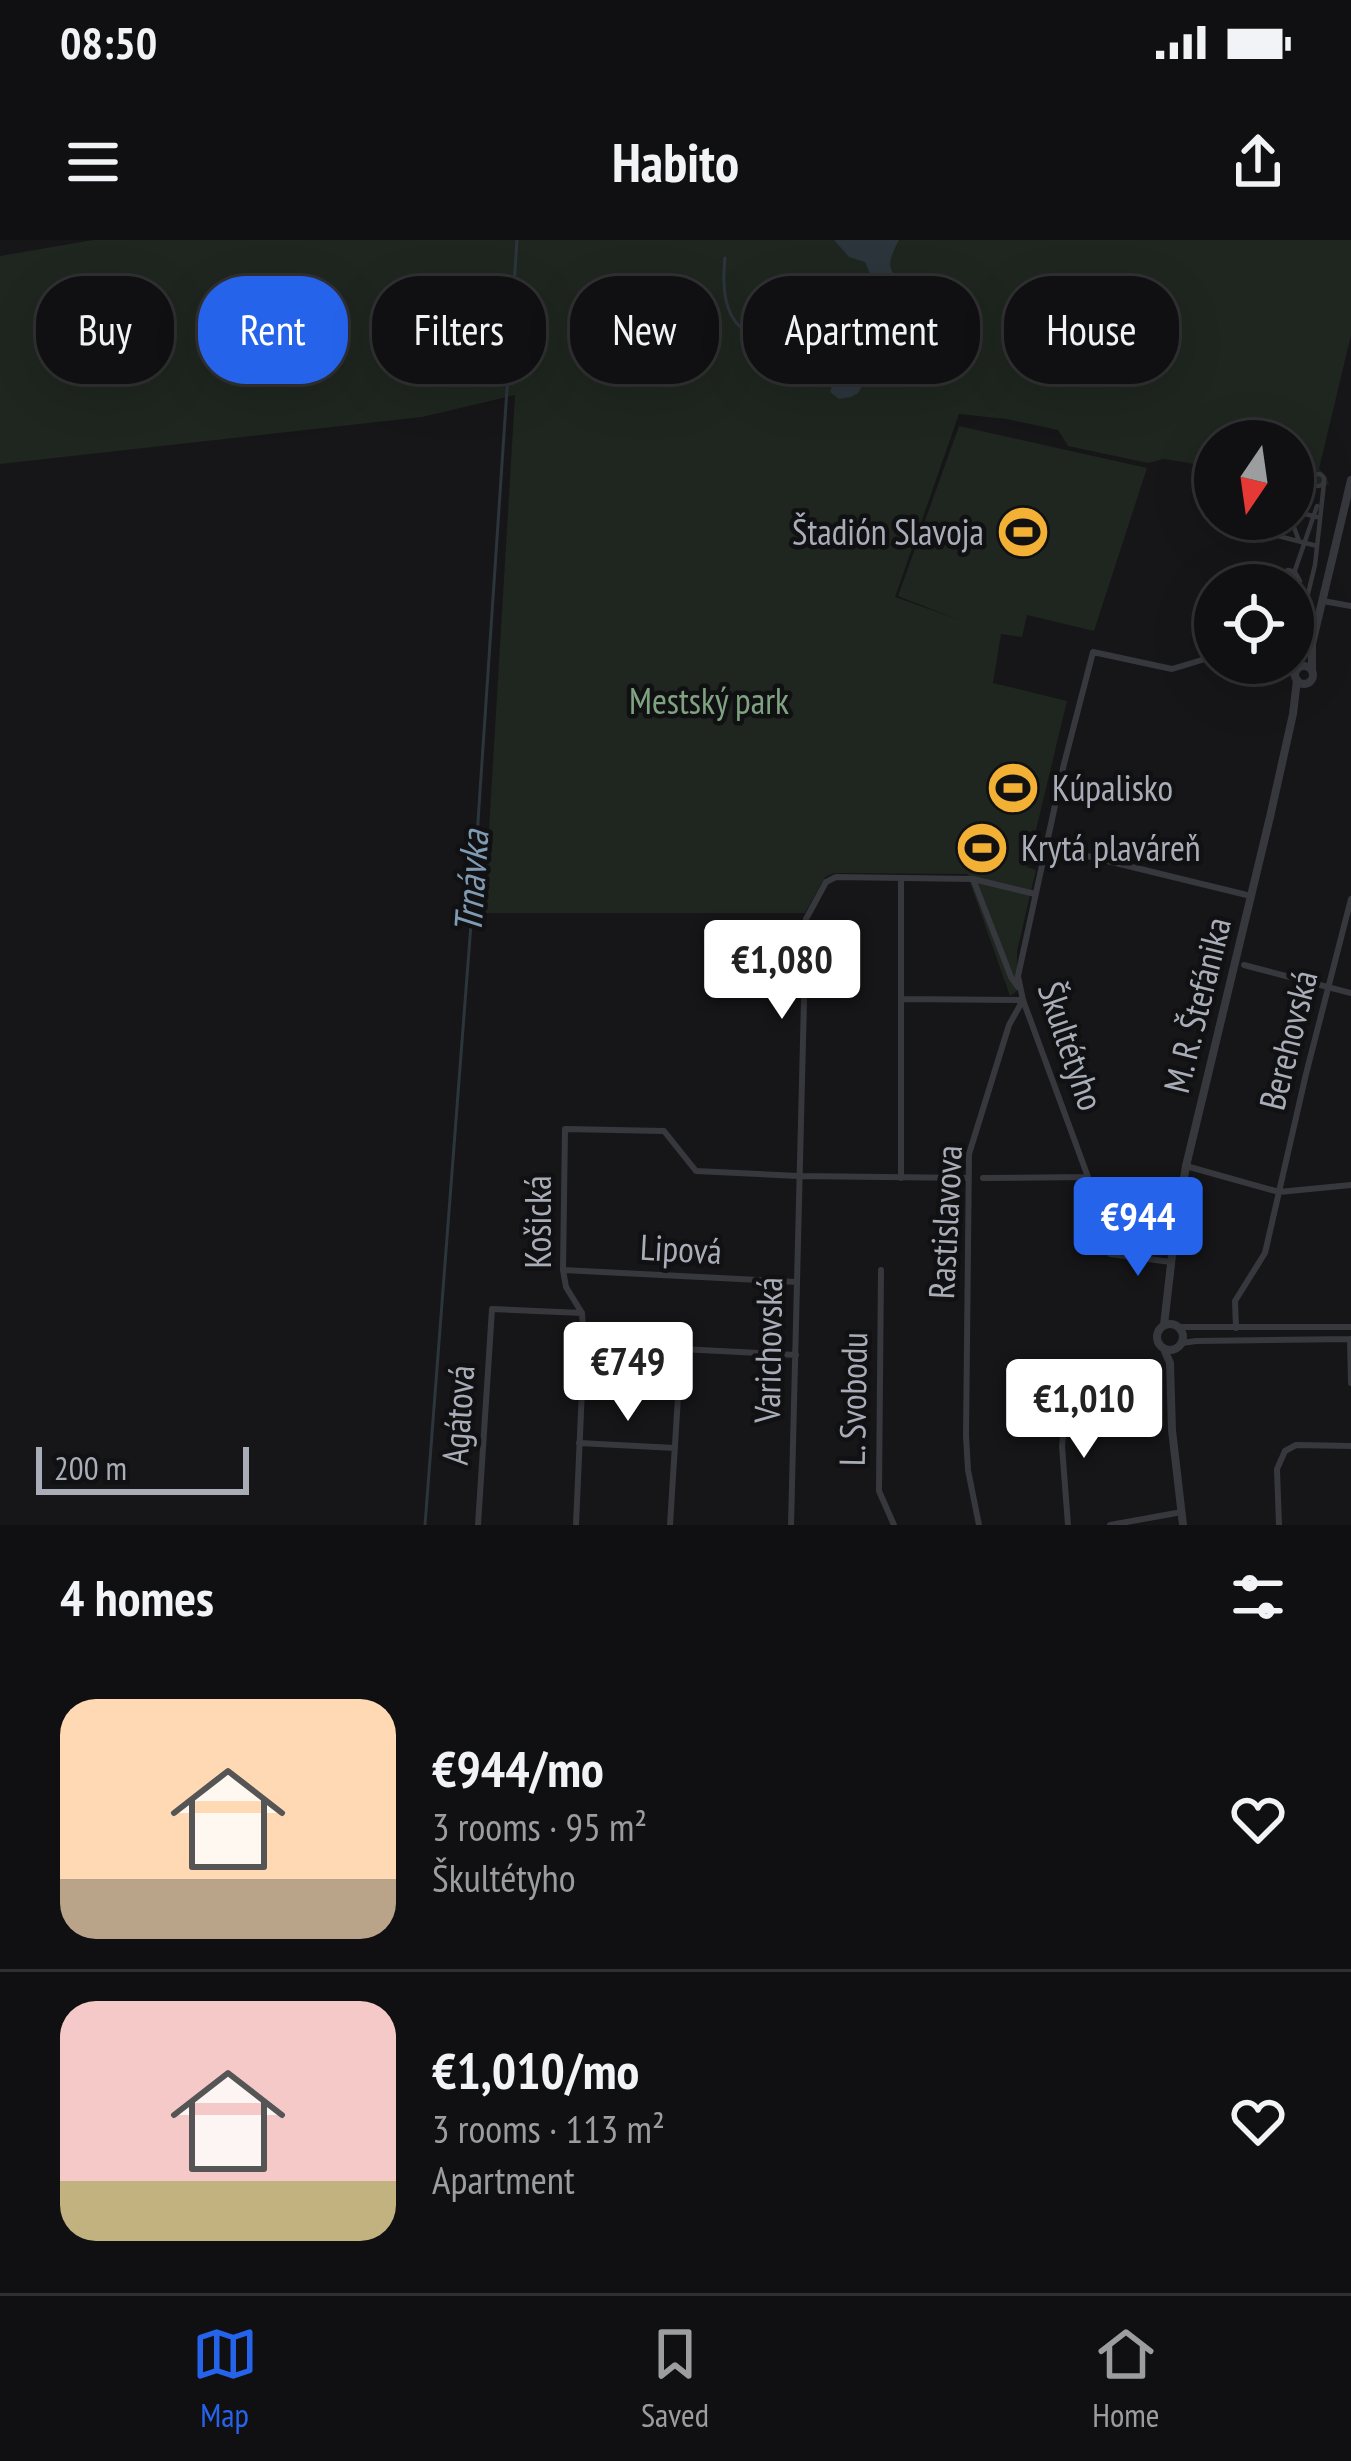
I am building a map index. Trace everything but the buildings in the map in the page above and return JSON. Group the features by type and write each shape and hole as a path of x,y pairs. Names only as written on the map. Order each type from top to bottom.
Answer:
{"street":[{"path":"1314,477 1324,477 1314,564"},
{"name":"M. R. Štefánika","path":"1314,636 1351,480"},
{"path":"1314,507 1319,507"},
{"path":"1295,564 1317,517"},
{"path":"1291,540 1317,546"},
{"path":"1323,601 1351,606"},
{"name":"Škultétyho","path":"1171,1262 1110,1254 1088,1177 1018,988 1021,954 1093,652 1172,669 1194,662"},
{"name":"M. R. Štefánika","path":"1172,1325 1168,1310 1171,1262 1186,1166 1298,684"},
{"path":"1046,846 1251,896"},
{"name":"Varichovská","path":"790,1525 806,920 830,878 902,878"},
{"path":"901,1178 902,878 973,880 1035,894"},
{"path":"973,880 1018,988"},
{"name":"Berehovská","path":"1243,1340 1235,1301 1265,1253 1351,899"},
{"path":"1244,965 1351,993"},
{"path":"901,999 1023,1000"},
{"name":"Rastislavova","path":"979,1525 966,1436 969,1154 1008,1028 1023,1000"},
{"name":"Košická","path":"575,1525 584,1344 583,1313 566,1287 562,1270 565,1129 664,1131 696,1172 799,1176"},
{"path":"1186,1166 1279,1192 1351,1185"},
{"path":"799,1176 968,1178"},
{"path":"983,1178 1088,1177"},
{"name":"Lipová","path":"562,1270 797,1282"},
{"name":"L. Svobodu","path":"881,1270 879,1491 894,1525"},
{"name":"Agátová","path":"478,1525 492,1309 583,1313"},
{"path":"1170,1363 1183,1334 1172,1325"},
{"path":"1184,1525 1172,1430 1170,1363 1159,1346 1158,1331 1172,1325 1351,1327"},
{"path":"1322,1327 1322,1339"},
{"path":"1164,1349 1243,1340 1350,1339 1351,1383"},
{"path":"584,1344 796,1355"},
{"path":"670,1525 682,1348"},
{"path":"1067,1401 1062,1446 1068,1525"},
{"path":"579,1443 675,1448"},
{"path":"1279,1525 1276,1469 1285,1450 1296,1445 1351,1446"},
{"path":"1110,1525 1182,1512"},
{"path":"1165,1516 1173,1525"}],"green space":[{"name":"Mestský park","path":"93,240 1351,240 1351,335 1319,469 1329,485 1314,483 1314,420 1194,420 1194,464 1164,459 1148,463 1068,446 1058,430 959,414 895,597 957,619 898,596 959,426 1147,468 1094,631 1027,615 1022,637 1001,634 993,683 1067,701 1027,867 1036,870 1017,951 1017,991 1010,996 967,874 834,873 825,877 805,913 484,913 515,395 422,417 0,464 0,256"}],"shaded area":[{"path":"834,240 899,240 890,264 894,276 871,276 865,262 849,257"},
{"path":"833,384 863,384 851,397 839,399 830,392"}],"waterway":[{"name":"Trnávka","path":"425,1525 517,240"},
{"path":"725,258 727,302 743,329"}],"place":[{"name":"Štadión Slavoja","path":"1023,532"},
{"name":"Kúpalisko","path":"1013,788"},
{"name":"Krytá plaváreň","path":"982,848"}]}
